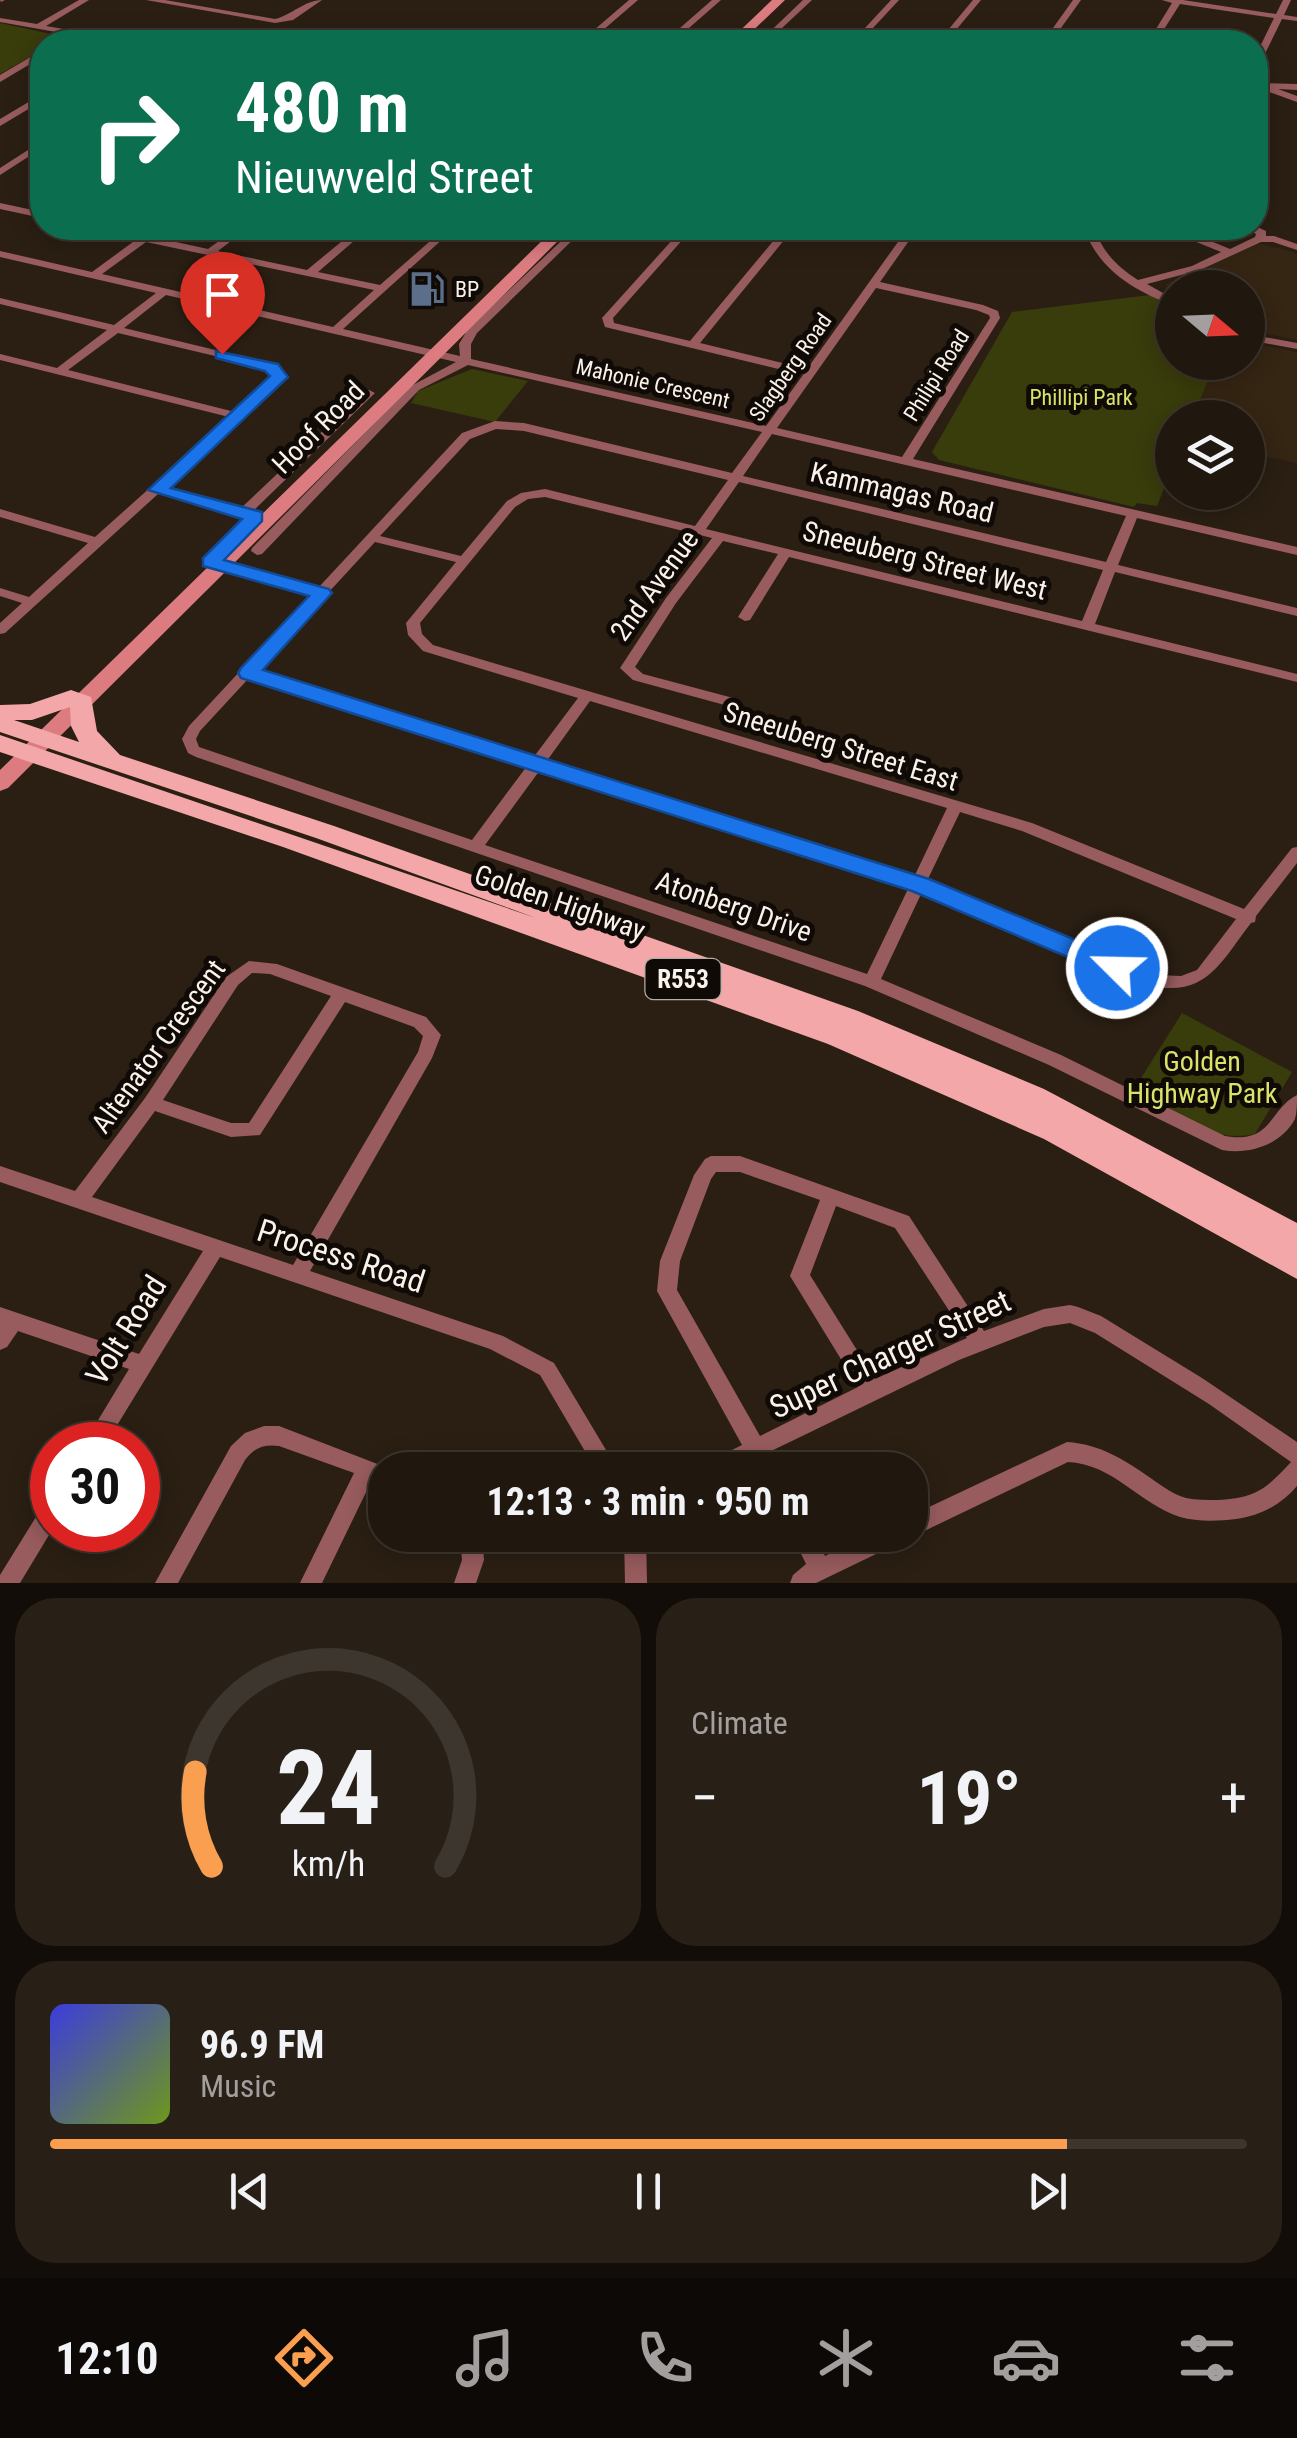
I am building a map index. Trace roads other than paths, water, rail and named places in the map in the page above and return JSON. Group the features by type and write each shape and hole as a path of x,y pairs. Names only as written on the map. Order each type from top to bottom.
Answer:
{"main road":[{"path":"747,30 779,0"},
{"path":"763,30 795,0"},
{"name":"Hoof Road","path":"427,351 532,240"},
{"name":"Hoof Road","path":"26,744 217,564 256,517 427,351 550,240"},
{"path":"0,713 32,712 77,700 86,735 118,762"},
{"name":"Golden Highway","path":"0,724 26,744 772,1010 906,1063 1129,1167 1297,1265"},
{"path":"0,768 26,744"},
{"path":"0,783 26,744"},
{"name":"Golden Highway","path":"26,744 118,762 760,985 910,1044 1106,1132 1297,1239"}],"street":[{"path":"38,27 85,0"},
{"path":"150,0 281,20 318,0"},
{"path":"224,13 244,0"},
{"path":"599,30 634,0"},
{"path":"682,30 717,0"},
{"path":"777,30 808,0"},
{"path":"867,30 895,0"},
{"path":"952,30 977,0"},
{"path":"1056,30 1077,0"},
{"path":"1166,0 1297,19"},
{"path":"1268,39 1288,0"},
{"path":"1160,30 1177,2"},
{"path":"0,20 54,30"},
{"path":"0,78 30,61"},
{"path":"1268,86 1297,86"},
{"path":"1268,89 1297,100"},
{"path":"0,122 30,104"},
{"path":"0,172 30,152"},
{"path":"0,206 30,212"},
{"path":"1268,239 1297,247"},
{"path":"94,275 141,240"},
{"path":"153,240 382,289"},
{"path":"210,252 226,240"},
{"path":"310,274 350,240"},
{"path":"336,330 437,240"},
{"path":"257,551 414,388 466,361 465,344 472,331 567,240"},
{"path":"678,240 606,322 619,330 810,373"},
{"path":"692,346 779,240"},
{"name":"Slagberg Road","path":"698,529 904,240"},
{"path":"1093,240 1100,258 1155,292"},
{"path":"1200,240 1229,252"},
{"path":"1139,283 1196,268 1257,240"},
{"name":"Mahonie Crescent","path":"0,254 1297,552"},
{"name":"Philipi Road","path":"873,284 990,310 995,318 905,462"},
{"path":"59,372 164,292"},
{"path":"0,301 278,372 278,380 0,630"},
{"path":"1265,340 1297,346"},
{"path":"0,357 238,416"},
{"path":"158,490 256,517 368,393"},
{"name":"Kammagas Road","path":"374,538 466,436 495,425 524,427 1297,612"},
{"name":"Sneeuberg Street West","path":"462,560 512,504 540,493 563,495 1297,678"},
{"path":"0,512 98,542"},
{"path":"1087,626 1132,514"},
{"name":"2nd Avenue","path":"721,535 627,665 632,674 732,702"},
{"path":"462,560 374,538 248,673 921,885 1147,980 1175,982 1203,974 1297,852"},
{"path":"744,618 786,551"},
{"name":"Sneeuberg Street East","path":"462,560 414,619 415,636 428,648 1042,833 1249,918"},
{"path":"217,564 322,593"},
{"path":"0,592 32,602"},
{"name":"Atonberg Drive","path":"248,673 190,736 192,747 202,754 871,982 1055,1060 1218,1142 1247,1146 1262,1140 1295,1109"},
{"path":"659,718 677,688"},
{"path":"475,846 587,696"},
{"path":"871,982 956,806"},
{"name":"Altenator Crescent","path":"79,1200 152,1103 232,981 249,967 271,968 420,1022 429,1028 431,1039 297,1275"},
{"path":"152,1103 232,1130 254,1130 341,994"},
{"path":"759,1452 670,1298 668,1269 703,1174 711,1164 740,1164 902,1222 980,1341"},
{"name":"Process Road","path":"0,1174 532,1358 553,1376 597,1452"},
{"path":"830,1198 800,1276 873,1393"},
{"name":"Volt Road","path":"107,1422 215,1249"},
{"name":"Super Charger Street","path":"751,1452 980,1341 1046,1316 1066,1314 1080,1317 1187,1380 1297,1455"},
{"path":"0,1341 6,1319 142,1364"},
{"path":"166,1583 234,1459 248,1441 278,1436 368,1469"},
{"path":"928,1518 1068,1452 1088,1454 1164,1499 1199,1510 1256,1506 1283,1488 1297,1470"},
{"path":"311,1583 368,1486"},
{"path":"8,1583 30,1547"},
{"path":"466,1583 473,1552"},
{"path":"635,1552 636,1583"},
{"path":"811,1552 820,1569"},
{"path":"801,1583 856,1552"}],"place":[{"name":"BP","path":"427,289"}],"park label":[{"name":"Phillipi Park","path":"1081,397"},
{"name":"Golden Highway Park","path":"1202,1077"}]}
